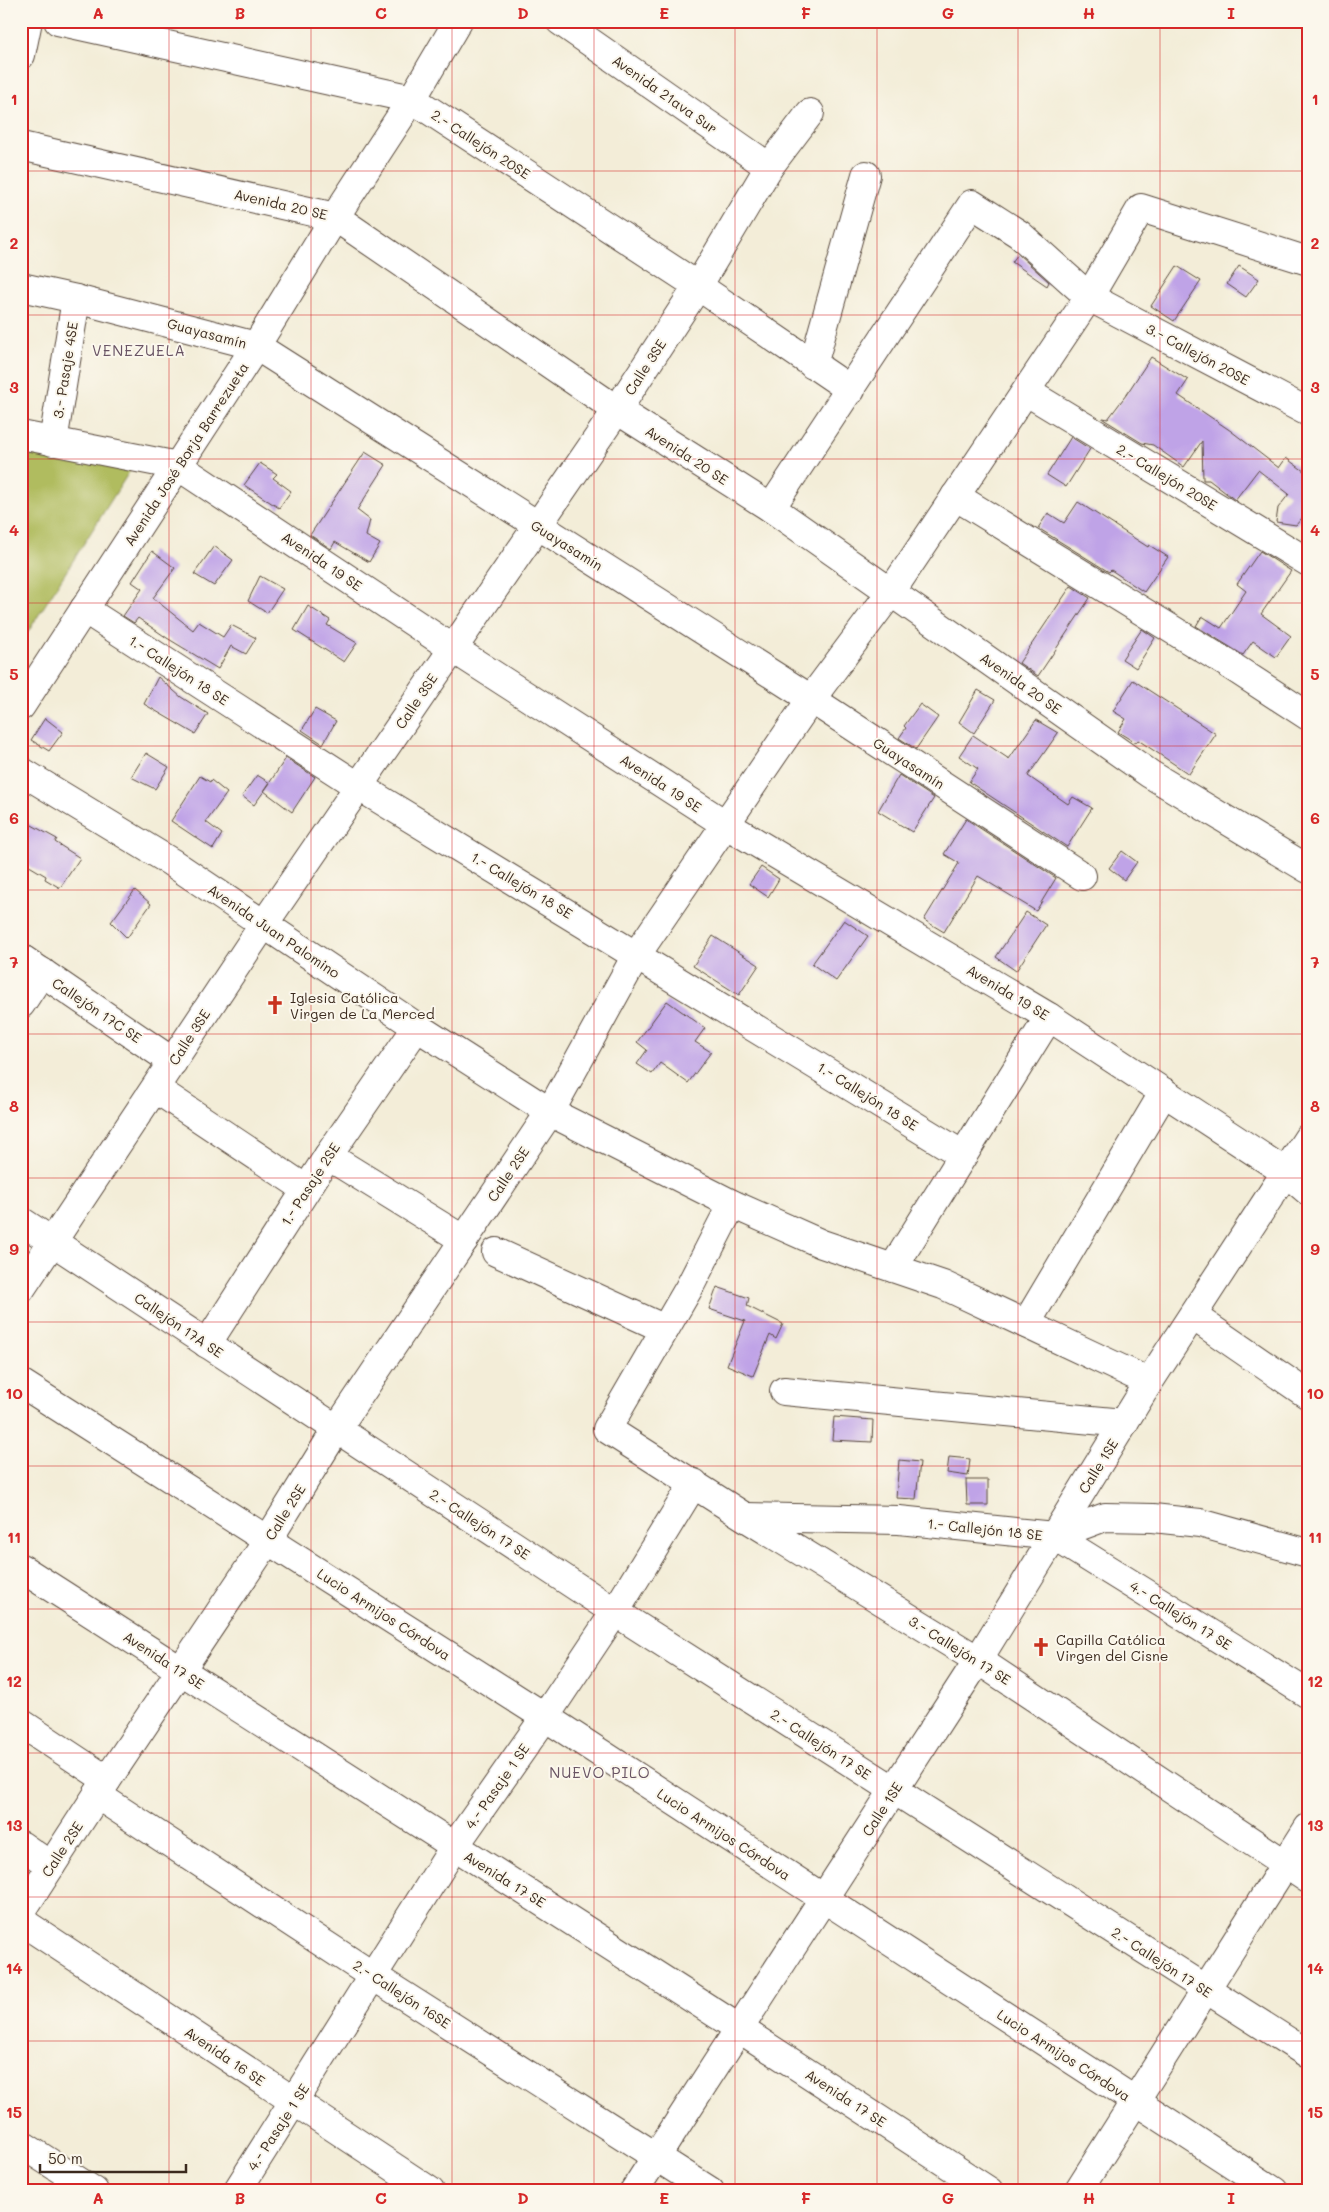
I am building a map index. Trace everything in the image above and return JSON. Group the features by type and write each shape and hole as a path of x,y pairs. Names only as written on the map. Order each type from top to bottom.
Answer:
{"street":[{"path":"21,55 28,21"},
{"name":"2.- Callejón 20SE","path":"58,21 412,99 698,286 851,390"},
{"name":"Avenida José Borja Barrezueta","path":"21,706 256,346 335,216 412,99 458,21"},
{"name":"Avenida 21ava Sur","path":"560,21 769,167"},
{"name":"Calle 3SE","path":"21,1289 264,924 617,410 698,286 769,167 810,113"},
{"name":"Avenida 20 SE","path":"21,146 335,216 617,410 771,508 1150,774 1308,869"},
{"path":"813,365 866,176"},
{"name":"3.- Callejón 20SE","path":"851,390 972,204 1019,234 1088,297 1308,412"},
{"path":"1088,297 1140,208 1308,261"},
{"name":"Guayasamín","path":"21,287 76,299 256,346 811,699 1082,876"},
{"name":"Calle 2SE","path":"21,1912 268,1540 336,1430 550,1112 637,954 811,699 891,592 1027,392 1088,297"},
{"name":"3.- Pasaje 4SE","path":"53,442 76,299"},
{"path":"771,508 851,390"},
{"name":"2.- Callejón 20SE","path":"1027,392 1308,562"},
{"name":"Avenida 19 SE","path":"21,435 178,466 452,648 725,824 1049,1017 1287,1173 1308,1191"},
{"path":"955,496 1225,662 1308,716"},
{"name":"1.- Callejón 18 SE","path":"84,609 358,786 637,954 963,1155"},
{"name":"Avenida Juan Palomino","path":"21,771 171,862 417,1027 550,1112 732,1204 822,1244 943,1285 1149,1382"},
{"path":"21,1004 32,965"},
{"name":"Callejón 17C SE","path":"32,965 173,1062"},
{"path":"892,1268 1049,1017"},
{"name":"1.- Pasaje 2SE","path":"207,1344 306,1189 417,1027"},
{"path":"156,1088 306,1189"},
{"path":"1026,1324 1164,1092"},
{"name":"Calle 1SE","path":"634,2191 978,1660 1149,1382 1287,1173 1308,1138"},
{"path":"328,1156 464,1240"},
{"path":"496,1252 665,1328 689,1288 732,1204"},
{"name":"Callejón 17A SE","path":"21,1221 336,1430"},
{"path":"1193,1316 1308,1395"},
{"name":"3.- Callejón 17 SE","path":"665,1328 607,1429 745,1517 978,1660 1308,1879"},
{"name":"Lucio Armijos Córdova","path":"21,1383 545,1717 1274,2191"},
{"path":"784,1391 1124,1422"},
{"name":"2.- Callejón 17 SE","path":"336,1430 615,1612 1308,2054"},
{"name":"4.- Pasaje 1 SE","path":"237,2191 295,2102 454,1847 545,1717 615,1612 694,1483"},
{"name":"1.- Callejón 18 SE","path":"745,1517 899,1520 1054,1536 1105,1517 1152,1518 1200,1523 1308,1553"},
{"name":"4.- Callejón 17 SE","path":"1054,1536 1308,1694"},
{"name":"Avenida 17 SE","path":"21,1568 989,2191"},
{"name":"2.- Callejón 16SE","path":"21,1723 102,1788 373,1976 710,2191"},
{"path":"1078,2191 1308,1828"},
{"path":"21,1845 51,1866"},
{"name":"Avenida 16 SE","path":"21,1921 430,2191"},
{"path":"21,2144 94,2191"}],"green space":[{"path":"21,449 131,469 21,643"}],"building":[{"path":"1018,254 1049,282 1047,286 1012,262"},
{"path":"1177,266 1201,281 1174,321 1151,306"},
{"path":"1239,266 1259,279 1246,297 1227,284"},
{"path":"1151,357 1188,380 1178,395 1231,431 1279,468 1286,458 1308,474 1308,511 1296,525 1276,522 1278,508 1289,494 1258,470 1235,500 1209,480 1203,480 1202,441 1184,467 1153,445 1142,443 1103,419 1108,419"},
{"path":"1071,437 1090,449 1066,487 1047,475"},
{"path":"365,452 386,465 357,510 370,520 366,536 380,544 369,562 335,542 331,549 310,535"},
{"path":"260,463 277,474 273,478 291,491 279,508 244,485"},
{"path":"1078,502 1148,547 1149,545 1168,557 1144,592 1111,570 1109,572 1038,528 1048,513 1064,523"},
{"path":"214,546 233,560 214,586 194,574"},
{"path":"152,551 175,568 153,598 193,630 199,622 223,637 231,625 256,638 246,654 231,646 218,669 138,618 134,623 123,616 142,589 132,582"},
{"path":"1260,551 1291,571 1261,614 1291,636 1276,657 1253,641 1243,655 1196,626 1202,616 1221,628 1246,591 1237,584"},
{"path":"260,576 283,589 267,613 248,601"},
{"path":"1071,586 1090,598 1038,676 1019,663"},
{"path":"308,606 330,620 327,625 357,643 344,662 294,630"},
{"path":"1142,629 1155,638 1136,668 1122,659"},
{"path":"158,677 181,697 208,714 195,734 144,704"},
{"path":"1133,680 1216,734 1189,774 1138,740 1136,743 1118,732 1126,719 1113,711"},
{"path":"978,690 995,700 974,733 959,722"},
{"path":"920,704 938,717 916,749 899,738 906,728 904,726"},
{"path":"315,709 336,721 323,744 302,730"},
{"path":"45,718 63,732 49,751 31,740"},
{"path":"1036,720 1058,733 1028,776 1068,804 1073,797 1092,808 1067,847 969,782 978,769 959,756 973,735 1009,759"},
{"path":"146,753 169,767 155,789 131,777"},
{"path":"286,758 315,777 292,812 264,791"},
{"path":"257,775 270,783 254,805 242,796"},
{"path":"899,775 934,798 912,832 878,811"},
{"path":"200,776 210,782 211,780 227,793 206,822 222,834 213,849 171,821"},
{"path":"21,819 57,839 55,842 80,858 60,888 45,879 46,876 21,861"},
{"path":"966,819 1056,878 1036,911 978,876 944,932 924,920 959,863 944,854"},
{"path":"1122,851 1137,862 1124,880 1109,868"},
{"path":"761,867 779,879 768,897 749,884"},
{"path":"135,890 151,904 127,938 111,922"},
{"path":"1026,912 1046,925 1016,971 996,957"},
{"path":"844,920 868,936 836,981 812,964"},
{"path":"713,936 759,965 739,995 693,966"},
{"path":"667,1001 705,1028 695,1042 711,1052 688,1083 660,1063 652,1074 637,1064 647,1050 637,1042"},
{"path":"717,1287 749,1298 747,1306 783,1324 776,1339 770,1335 753,1376 727,1365 745,1321 709,1309"},
{"path":"834,1417 873,1420 872,1442 832,1440"},
{"path":"949,1457 970,1459 968,1476 947,1473"},
{"path":"899,1460 920,1462 916,1499 896,1498"},
{"path":"966,1480 988,1480 988,1505 967,1505"}],"place":[{"name":"Iglesia Católica Virgen de La Merced","path":"275,1005"},
{"name":"Capilla Católica Virgen del Cisne","path":"1041,1647"}],"district":[{"name":"VENEZUELA","path":"139,350"},
{"name":"NUEVO PILO","path":"600,1772"}]}
